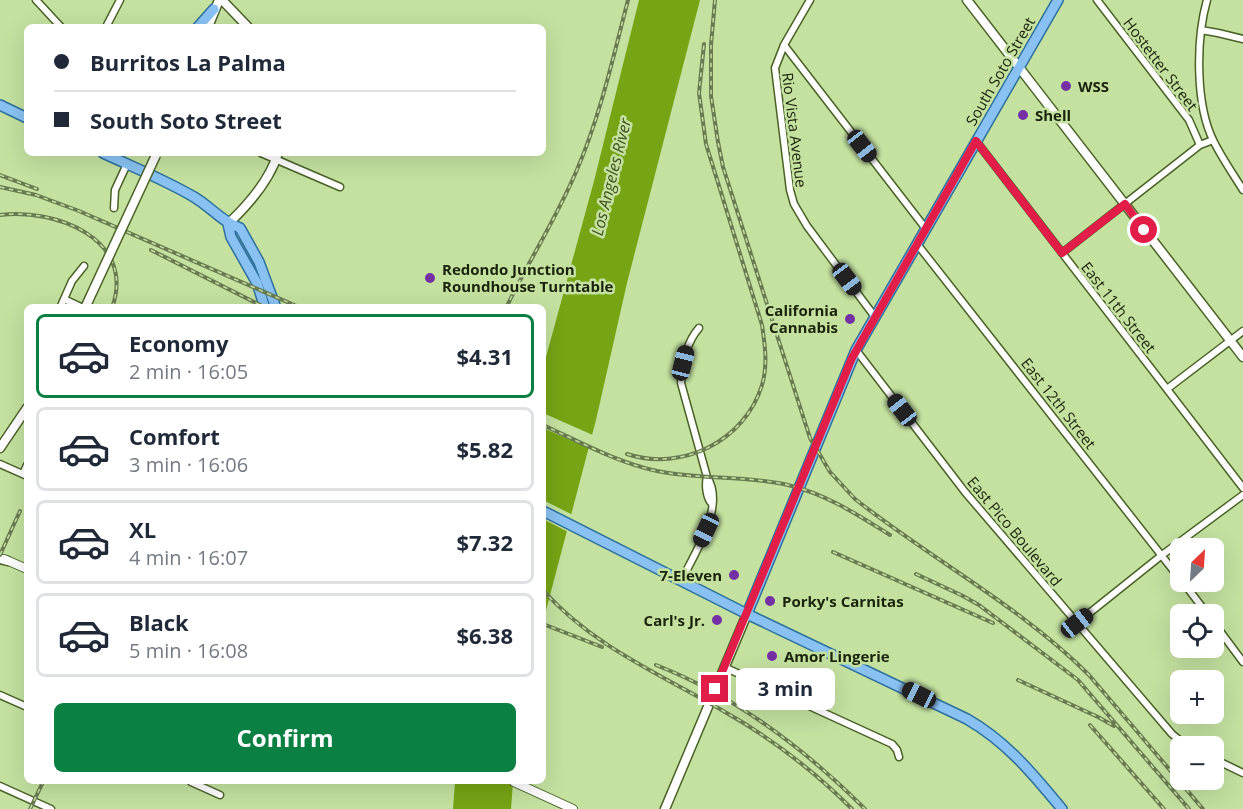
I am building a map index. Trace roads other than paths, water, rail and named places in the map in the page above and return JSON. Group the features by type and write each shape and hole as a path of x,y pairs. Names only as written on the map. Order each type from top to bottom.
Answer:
{"main road":[{"path":"967,0 1243,357"},
{"name":"South Soto Street","path":"665,809 856,350 1058,0"},
{"path":"200,24 218,3"},
{"path":"209,24 218,3"},
{"path":"218,3 244,24"},
{"path":"0,105 24,117"},
{"path":"109,156 198,199 228,224 240,228 266,278 275,304"},
{"path":"115,159 122,156"},
{"path":"86,304 156,156"},
{"path":"228,224 241,212 263,183 277,156"},
{"path":"228,224 231,237 257,284 264,304"},
{"path":"0,448 24,412"},
{"path":"546,512 747,614 977,724 1018,757 1062,809"}],"street":[{"path":"36,0 58,24"},
{"path":"108,24 120,0"},
{"name":"Rio Vista Avenue","path":"810,0 777,59 775,76 790,190 794,204 807,226 875,317"},
{"name":"Hostetter Street","path":"1097,0 1189,120 1200,145"},
{"path":"1207,0 1199,57 1202,102 1213,140 1243,190"},
{"path":"1201,30 1243,39"},
{"path":"784,45 926,229"},
{"path":"1062,253 1200,145 1213,140"},
{"name":"East 11th Street","path":"976,141 1243,488"},
{"path":"277,156 340,187"},
{"path":"114,208 115,190 127,165"},
{"name":"East 12th Street","path":"917,243 1170,565"},
{"path":"62,304 72,280 84,266"},
{"path":"64,299 75,304"},
{"path":"681,581 706,530 712,504 709,501 705,483 707,477 681,383 683,363 690,339 699,328"},
{"path":"1167,389 1243,331"},
{"name":"East Pico Boulevard","path":"856,350 965,492 1173,736"},
{"path":"0,464 24,475"},
{"path":"1077,623 1162,555 1243,495"},
{"path":"3,559 24,568"},
{"name":"East 12th Street","path":"1190,592 1200,604"},
{"path":"1224,636 1243,662"},
{"path":"724,667 892,744 899,757"},
{"path":"0,695 24,706"},
{"path":"1224,764 1243,773"},
{"path":"195,784 220,795"},
{"path":"519,784 573,809"},
{"path":"0,786 51,809"}],"water":[{"name":"Los Angeles River","path":"639,0 700,0 627,283 596,420 546,611 546,357 594,181"},
{"path":"455,784 513,784 511,809 453,809"}],"railway":[{"path":"508,304 560,207 585,151 628,0"},
{"path":"715,0 711,45 711,96 723,167 810,438 830,472 855,499 1005,605 1062,650 1089,675 1203,809"},
{"path":"627,454 669,459 689,455 709,447 741,422 754,405 764,378 765,355 762,325 706,144 699,93 704,44"},
{"path":"0,175 37,189"},
{"path":"0,187 36,195 79,211 292,304"},
{"path":"0,215 21,214 44,217 66,223 86,233 102,246 113,263 117,284 113,304"},
{"path":"151,250 258,304"},
{"path":"546,426 628,463 657,471 690,476 772,482 802,489 841,506 890,535"},
{"path":"0,555 20,511"},
{"path":"833,552 993,623"},
{"path":"916,574 979,605 1078,680 1189,809"},
{"path":"546,593 562,610 606,643 742,722 775,744 823,781 852,809"},
{"path":"546,625 602,647"},
{"path":"656,665 714,692 768,726 818,766 865,809"},
{"path":"1018,680 1114,726"},
{"path":"1090,725 1164,809"},
{"path":"30,809 42,784"}],"place":[{"name":"WSS","path":"1066,86"},
{"name":"Shell","path":"1023,115"},
{"name":"Redondo Junction Roundhouse Turntable","path":"430,278"},
{"name":"California Cannabis","path":"850,319"},
{"name":"7-Eleven","path":"734,575"},
{"name":"Porky's Carnitas","path":"770,601"},
{"name":"Carl's Jr.","path":"717,620"},
{"name":"Amor Lingerie","path":"772,656"}]}
